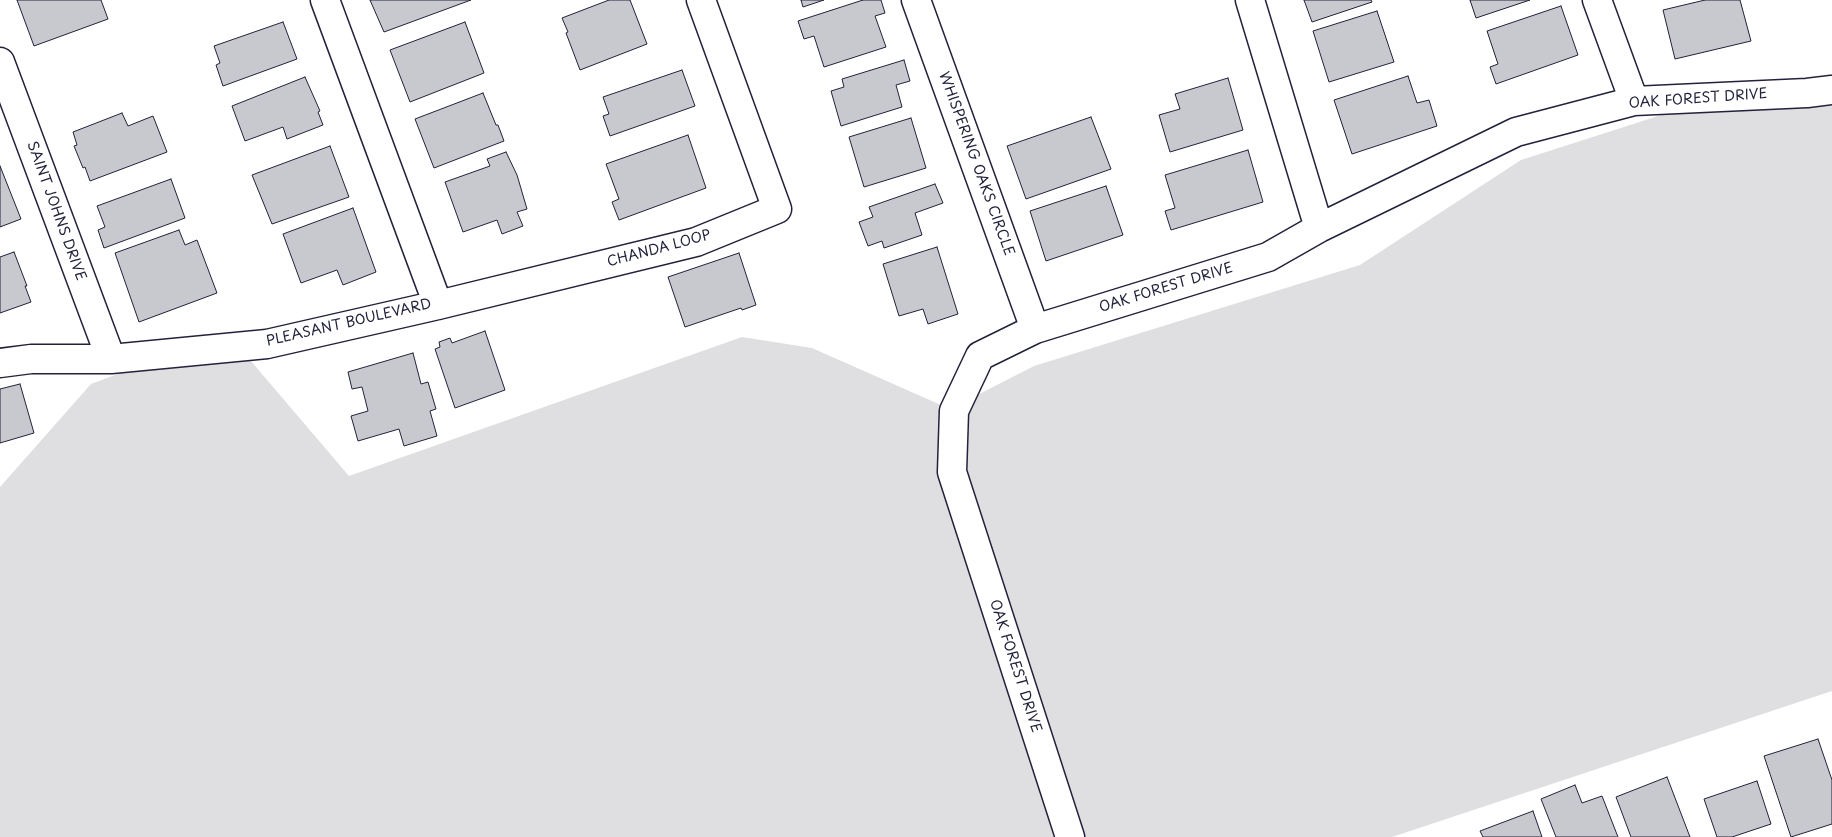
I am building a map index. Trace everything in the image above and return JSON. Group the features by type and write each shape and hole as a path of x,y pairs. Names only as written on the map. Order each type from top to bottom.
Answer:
{"street":[{"name":"PLEASANT BOULEVARD","path":"0,363 31,359 111,360 267,344 438,305 325,0"},
{"name":"CHANDA LOOP","path":"438,305 696,242 777,209 702,0"},
{"name":"WHISPERING OAKS CIRCLE","path":"916,0 1035,329"},
{"path":"1250,0 1319,228"},
{"path":"1597,0 1634,101"},
{"name":"SAINT JOHNS DRIVE","path":"0,62 111,360"},
{"name":"OAK FOREST DRIVE","path":"1070,837 952,472 954,411 980,356 1035,329 1268,257 1319,228 1516,132 1634,101 1807,93 1832,90"}],"shaded area":[{"path":"1832,92 1832,691 1392,837 0,837 0,487 91,384 227,333 349,476 742,337 812,348 950,409 1034,366 1360,265 1521,160 1711,99"}],"building":[{"path":"17,0 101,0 108,19 34,46"},
{"path":"370,0 471,0 384,32"},
{"path":"609,0 630,0 647,44 580,70 562,18"},
{"path":"801,0 824,0 803,7"},
{"path":"863,0 881,0 885,13 875,16 886,47 824,67 814,36 804,39 798,21"},
{"path":"1304,0 1371,0 1372,2 1312,22"},
{"path":"1470,0 1530,0 1476,18"},
{"path":"1705,0 1740,0 1751,41 1675,59 1663,10"},
{"path":"1561,6 1578,55 1496,84 1490,67 1498,64 1487,31"},
{"path":"1377,11 1394,62 1329,82 1313,31"},
{"path":"283,22 297,59 223,86 216,65 220,63 214,46"},
{"path":"465,22 484,73 410,102 390,50"},
{"path":"904,60 910,81 896,85 902,107 841,126 831,91 844,87 842,79"},
{"path":"682,70 695,106 610,136 603,116 609,114 603,97"},
{"path":"1408,76 1417,103 1429,100 1437,126 1352,154 1334,100"},
{"path":"305,77 320,111 318,112 323,125 287,139 283,127 245,141 232,106"},
{"path":"1228,78 1243,130 1170,152 1159,115 1180,109 1175,94"},
{"path":"483,93 504,141 434,168 415,119"},
{"path":"122,113 128,126 153,116 167,152 90,181 74,146 77,145 73,132"},
{"path":"1091,117 1111,169 1026,199 1007,146"},
{"path":"911,118 926,168 864,187 849,137"},
{"path":"688,135 706,188 619,220 612,202 619,199 606,164"},
{"path":"330,146 349,197 272,224 252,175"},
{"path":"1248,150 1263,202 1171,230 1165,211 1175,208 1165,175"},
{"path":"506,152 517,175 527,209 517,212 523,226 502,234 497,220 463,232 445,182 490,166 487,159"},
{"path":"0,166 21,219 0,227"},
{"path":"171,179 185,218 104,248 98,230 105,227 97,206"},
{"path":"935,184 943,203 915,213 922,235 884,248 882,241 868,246 859,222 873,217 869,207"},
{"path":"1106,186 1123,235 1046,261 1030,211"},
{"path":"353,208 376,272 343,285 337,270 301,283 283,234"},
{"path":"179,230 185,245 197,240 217,293 139,322 115,253"},
{"path":"937,247 958,314 928,324 923,309 899,316 883,264"},
{"path":"14,252 31,302 0,313 0,257"},
{"path":"739,253 756,305 742,310 741,308 685,327 668,277"},
{"path":"485,331 505,390 455,408 435,349 440,347 439,342 450,338 452,343"},
{"path":"413,353 421,384 428,382 436,409 430,411 437,436 404,446 399,429 358,441 351,416 368,411 362,387 352,389 348,372"},
{"path":"20,384 34,433 0,443 0,389"},
{"path":"1818,739 1832,780 1832,824 1791,837 1764,756"},
{"path":"1667,777 1690,837 1631,837 1616,797"},
{"path":"1757,781 1771,824 1732,837 1717,837 1704,799"},
{"path":"1575,785 1582,803 1602,796 1618,837 1556,837 1541,799"},
{"path":"1533,811 1542,837 1483,837 1480,831"}]}
